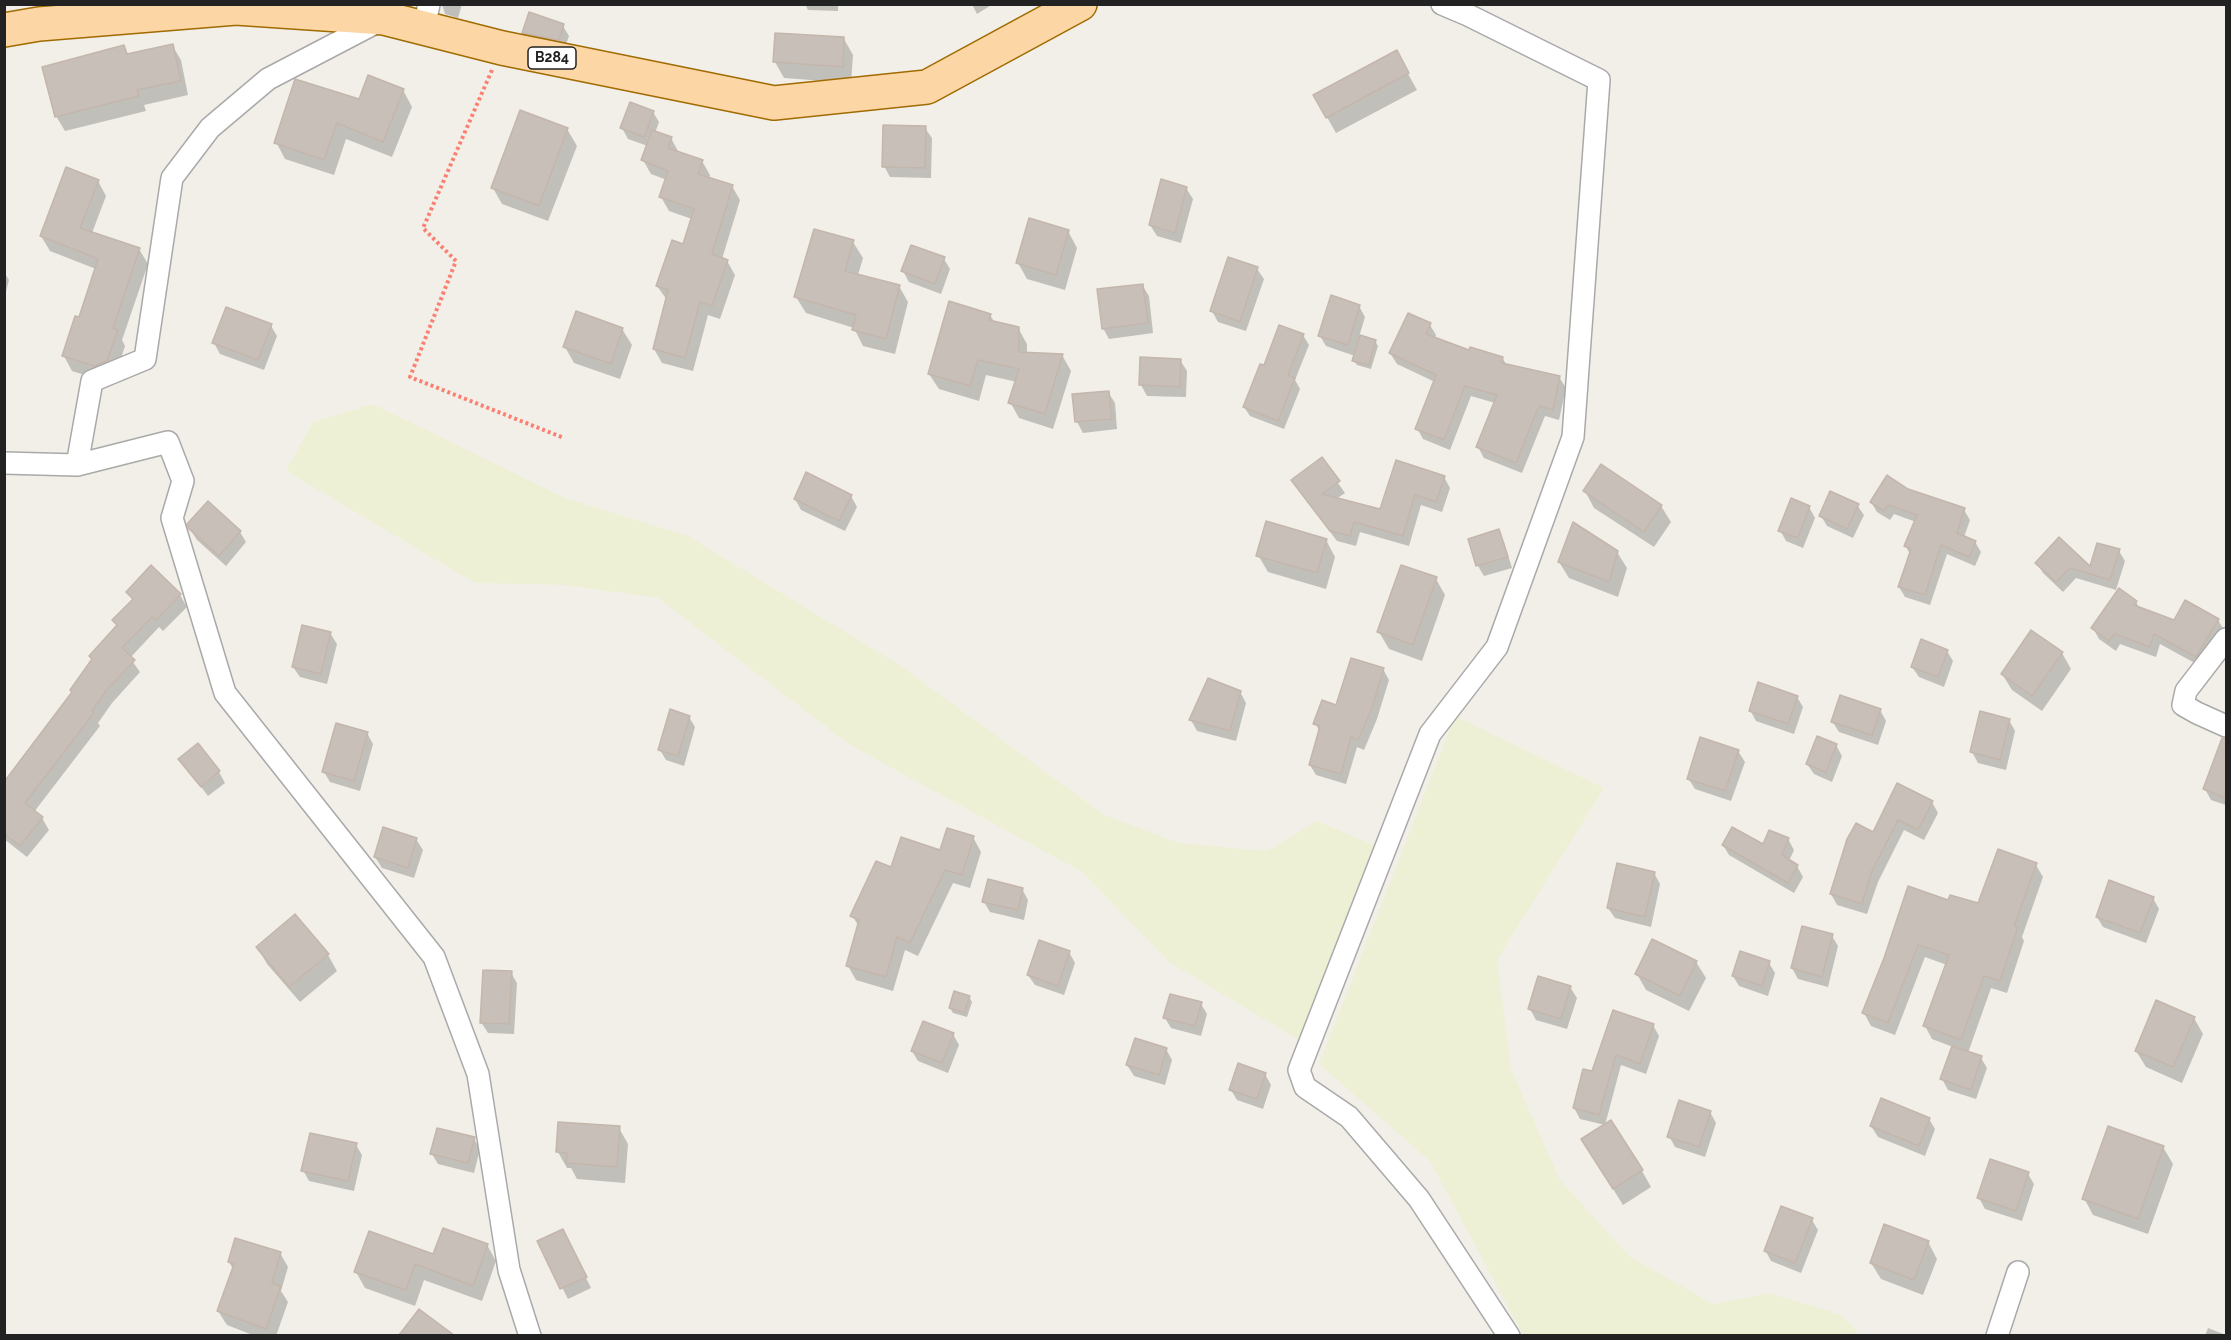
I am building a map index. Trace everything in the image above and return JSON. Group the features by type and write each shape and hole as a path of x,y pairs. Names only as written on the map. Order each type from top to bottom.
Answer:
{"main road":[{"name":"B284","path":"4,30 39,24 236,8 286,8 384,18 427,16 502,48 774,103 927,87 1080,4"}],"street":[{"path":"1442,4 1599,80 1573,437 1497,647 1430,734 1299,1070 1305,1087 1349,1117 1419,1199 1509,1335"},
{"path":"77,465 92,381 145,359 172,178 210,128 268,79 384,18"},
{"path":"4,463 77,465 168,442 183,481 172,518 225,693 434,957 478,1074 509,1270 530,1335"},
{"path":"2226,639 2186,692 2183,705 2226,726"},
{"path":"1997,1335 2018,1272"}],"path":[{"path":"502,48 423,228 456,261 410,377 564,438"}],"green space":[{"path":"373,404 565,498 688,536 901,666 1103,814 1179,843 1267,851 1317,821 1376,846 1299,1040 1169,962 1082,872 850,745 658,598 565,585 475,583 286,471 313,422"},
{"path":"1455,716 1604,788 1497,960 1511,1069 1560,1180 1629,1256 1713,1304 1770,1293 1841,1315 1860,1335 1523,1335 1430,1161 1319,1064"}],"building":[{"path":"529,12 564,24 559,40 522,33"},
{"path":"775,33 844,37 843,67 773,62"},
{"path":"173,44 181,81 137,90 139,96 55,117 42,67 124,45 127,54"},
{"path":"1397,50 1409,73 1326,118 1313,95"},
{"path":"368,75 404,89 383,142 337,123 324,160 274,143 295,79 359,99"},
{"path":"630,102 654,111 644,137 620,128"},
{"path":"520,110 568,128 539,206 491,188"},
{"path":"883,125 926,126 925,168 882,167"},
{"path":"652,130 672,137 668,148 703,160 698,174 733,185 712,254 728,260 712,306 700,302 685,358 653,349 668,290 656,286 672,240 683,244 694,209 659,197 668,171 641,160"},
{"path":"66,167 99,180 80,228 140,248 113,328 118,330 107,361 94,366 62,356 75,316 79,317 98,259 40,236"},
{"path":"1161,179 1187,187 1175,233 1149,225"},
{"path":"1029,218 1069,230 1056,275 1016,263"},
{"path":"814,229 854,240 845,271 900,285 886,339 852,330 856,315 794,297"},
{"path":"911,245 945,257 935,284 901,271"},
{"path":"1228,257 1258,267 1240,322 1210,311"},
{"path":"1143,284 1148,323 1102,329 1097,289"},
{"path":"1331,295 1360,305 1348,345 1318,336"},
{"path":"949,301 991,314 989,320 1019,327 1019,352 1063,354 1045,414 1008,403 1019,369 978,360 970,386 928,374"},
{"path":"226,307 272,324 258,360 212,343"},
{"path":"576,311 623,328 611,364 563,347"},
{"path":"1408,313 1431,323 1426,334 1469,350 1470,347 1503,357 1502,363 1560,376 1553,410 1539,406 1516,463 1476,447 1497,395 1465,386 1444,440 1415,429 1436,375 1389,353"},
{"path":"1279,325 1304,334 1288,375 1295,378 1278,421 1243,407 1260,364 1264,365"},
{"path":"1360,335 1376,340 1369,365 1352,361"},
{"path":"1140,357 1181,359 1180,387 1139,385"},
{"path":"1109,391 1112,419 1075,422 1072,394"},
{"path":"1322,457 1340,481 1322,494 1380,509 1396,460 1445,476 1436,502 1415,495 1403,536 1354,522 1350,536 1330,531 1291,480"},
{"path":"1601,464 1662,505 1644,532 1583,491"},
{"path":"806,472 852,495 839,521 794,499"},
{"path":"1887,475 1908,489 1965,508 1957,533 1976,541 1969,557 1941,545 1925,595 1898,587 1911,549 1904,546 1917,515 1888,505 1884,511 1870,502"},
{"path":"1830,491 1859,504 1847,529 1819,516"},
{"path":"1791,498 1810,506 1798,538 1778,531"},
{"path":"208,501 241,531 219,556 189,529 187,524"},
{"path":"1266,521 1327,539 1317,573 1256,556"},
{"path":"1573,522 1618,551 1609,582 1558,562"},
{"path":"1499,529 1508,557 1476,566 1468,539"},
{"path":"2059,537 2090,566 2097,543 2120,549 2110,580 2070,568 2056,582 2035,563"},
{"path":"151,565 181,594 156,620 152,617 122,648 135,660 106,691 92,711 94,713 25,803 43,817 20,846 4,834 4,782 72,692 70,690 92,659 89,656 117,625 112,620 133,599 126,592"},
{"path":"1401,565 1437,577 1413,645 1377,632"},
{"path":"2119,588 2137,601 2134,605 2174,620 2185,600 2219,619 2196,657 2154,634 2150,647 2114,634 2109,641 2091,628"},
{"path":"302,625 331,632 321,674 292,667"},
{"path":"2031,630 2063,652 2032,696 2001,674"},
{"path":"1921,639 1948,650 1938,677 1911,667"},
{"path":"1351,658 1384,668 1372,708 1358,740 1351,737 1341,774 1309,765 1320,726 1313,724 1322,700 1336,705"},
{"path":"1208,678 1241,691 1230,731 1189,720"},
{"path":"1758,682 1798,696 1788,724 1749,711"},
{"path":"1840,695 1881,709 1872,735 1831,722"},
{"path":"670,709 690,716 678,756 658,750"},
{"path":"1980,711 2010,719 2000,760 1970,752"},
{"path":"336,723 368,732 354,781 322,772"},
{"path":"1817,736 1837,744 1826,772 1806,764"},
{"path":"1700,737 1739,750 1725,791 1687,779"},
{"path":"2222,738 2226,739 2226,798 2203,789"},
{"path":"198,743 220,771 201,787 178,759"},
{"path":"1897,783 1933,801 1918,830 1898,820 1872,871 1862,904 1830,894 1847,839 1856,823 1873,832"},
{"path":"383,827 417,838 408,868 374,857"},
{"path":"1732,827 1763,844 1769,830 1789,838 1782,855 1798,865 1788,883 1722,845"},
{"path":"947,828 974,836 962,875 945,870 910,943 897,937 886,977 846,966 859,920 850,916 876,861 891,867 901,837 940,850"},
{"path":"1998,849 2037,863 2014,926 2018,927 2000,981 1984,976 1961,1040 1923,1026 1949,955 1918,945 1888,1023 1862,1013 1884,958 1908,886 1948,900 1950,895 1978,903"},
{"path":"1617,863 1655,872 1645,917 1607,908"},
{"path":"988,879 1023,888 1018,910 982,902"},
{"path":"2109,880 2154,897 2140,933 2096,917"},
{"path":"295,914 329,954 289,987 256,947"},
{"path":"1802,926 1833,934 1822,977 1791,968"},
{"path":"1652,939 1697,961 1680,996 1635,974"},
{"path":"1039,940 1070,951 1058,986 1027,975"},
{"path":"1740,951 1770,961 1762,986 1732,976"},
{"path":"483,970 512,971 509,1024 480,1023"},
{"path":"1538,976 1571,986 1561,1019 1528,1009"},
{"path":"954,991 970,996 964,1013 949,1008"},
{"path":"1170,994 1202,1002 1195,1026 1163,1018"},
{"path":"2156,1000 2195,1017 2173,1067 2135,1051"},
{"path":"1613,1010 1654,1024 1640,1064 1616,1055 1599,1115 1573,1108 1583,1069 1592,1071"},
{"path":"923,1021 954,1033 942,1063 911,1051"},
{"path":"1135,1038 1167,1048 1159,1075 1126,1065"},
{"path":"1952,1046 1982,1056 1971,1090 1940,1079"},
{"path":"1238,1063 1266,1073 1257,1099 1229,1090"},
{"path":"1881,1098 1930,1118 1919,1146 1870,1126"},
{"path":"1679,1100 1711,1111 1699,1147 1667,1137"},
{"path":"1611,1120 1643,1170 1613,1189 1581,1139"},
{"path":"558,1122 620,1126 617,1167 566,1163 567,1153 556,1152"},
{"path":"2108,1126 2164,1146 2138,1219 2082,1199"},
{"path":"437,1128 475,1137 468,1163 430,1154"},
{"path":"310,1133 357,1143 348,1181 301,1171"},
{"path":"1990,1159 2029,1172 2016,1211 1977,1198"},
{"path":"1781,1206 1813,1218 1795,1263 1764,1251"},
{"path":"1884,1224 1929,1241 1914,1280 1870,1263"},
{"path":"443,1228 488,1244 473,1286 415,1264 406,1290 354,1272 369,1231 433,1254"},
{"path":"563,1229 587,1277 560,1289 537,1241"},
{"path":"235,1238 281,1252 272,1283 281,1286 266,1329 217,1311 234,1264 228,1262"},
{"path":"419,1309 454,1335 399,1335"}]}
